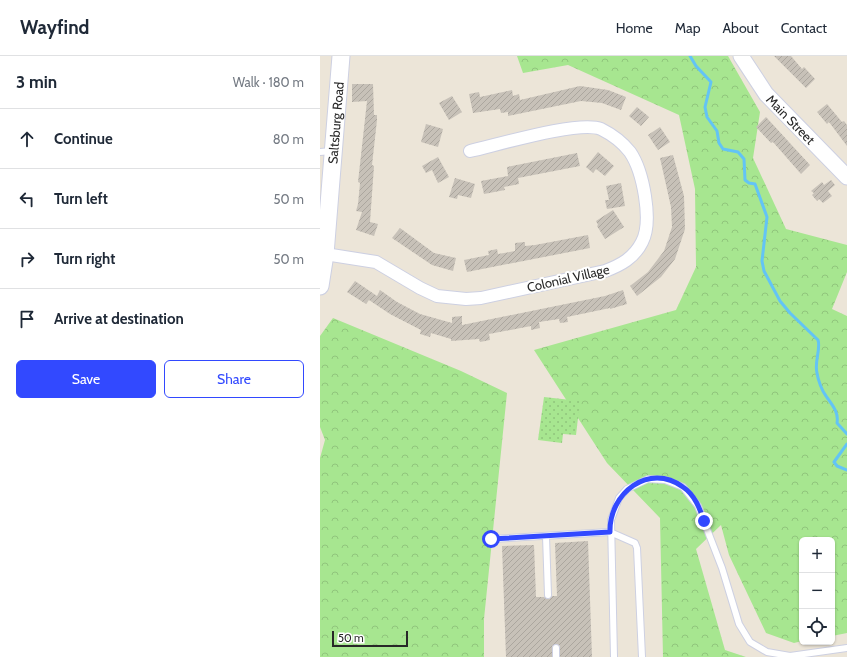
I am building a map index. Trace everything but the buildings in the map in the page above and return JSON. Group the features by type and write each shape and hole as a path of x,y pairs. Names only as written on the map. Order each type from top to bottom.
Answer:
{"main road":[{"name":"Saltsburg Road","path":"320,286 325,254 326,151 341,56"}],"street":[{"name":"Main Street","path":"741,56 766,94 847,177"},
{"name":"Colonial Village","path":"325,254 368,260 437,296 466,299 481,298 605,271 624,263 642,242 647,231 647,214 639,170 629,151 615,137 600,129 580,126 470,151"}],"lane":[{"path":"614,657 610,532 614,508 619,498 627,489 648,479 666,480 683,487 698,506 722,568 739,624 750,642 767,652 782,656 847,648"},
{"path":"491,539 610,532 634,543 637,548 642,657"},
{"path":"546,536 548,595"},
{"path":"556,648 556,657"}],"green space":[{"path":"517,56 728,56 760,112 753,158 786,229 847,245 847,272 832,309 847,316 847,633 835,635 835,537 799,537 799,642 794,643 766,633 729,555 721,525 696,549 725,650 746,657 663,657 660,518 607,463 534,350 676,310 696,267 695,189 679,115 568,65 523,73"},
{"path":"333,318 461,371 507,393 484,619 484,657 320,657 320,458 325,440 320,427 320,336"},
{"path":"544,397 580,401 576,435 563,434 562,443 538,440"}],"waterway":[{"path":"690,56 696,66 711,82 705,107 707,117 717,131 719,143 723,149 738,152 744,159 745,180 749,183 755,184 767,217 762,261 764,271 780,301 790,313 818,340 819,347 816,369 819,382 836,412 837,423 847,434"},
{"path":"847,444 834,462 837,466 847,470"}],"route":[{"path":"491,539 610,532 610,520 619,498 627,489 648,479 666,480 683,487 691,494 704,521"}]}
